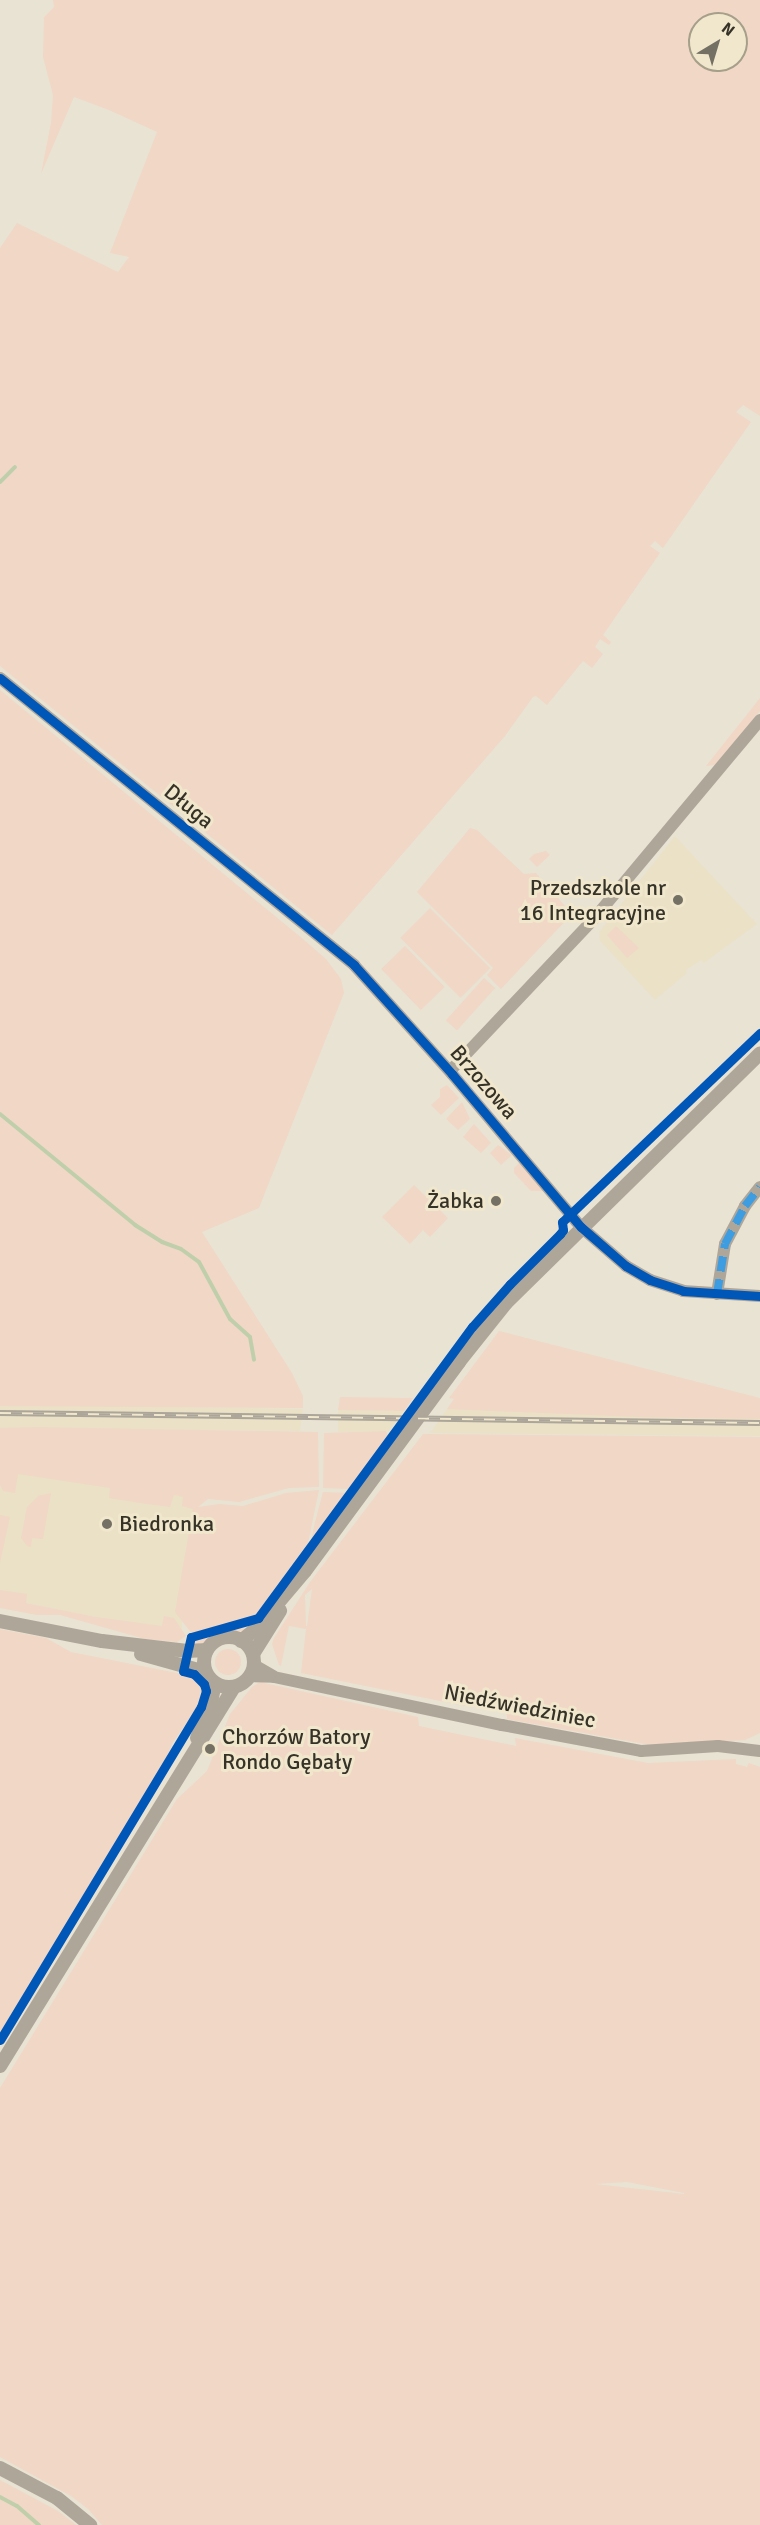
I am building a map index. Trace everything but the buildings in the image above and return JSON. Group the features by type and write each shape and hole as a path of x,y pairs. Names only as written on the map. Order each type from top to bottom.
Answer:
{"street":[{"name":"Długa","path":"0,678 354,965"},
{"name":"Brzozowa","path":"450,1071 592,921 760,720"},
{"name":"Brzozowa","path":"354,965 450,1071 581,1227 640,1275 684,1291 760,1296"},
{"path":"242,1641 256,1629 305,1571 491,1320 581,1227 760,1053"},
{"path":"717,1294 725,1244 749,1200 760,1187"},
{"path":"0,2066 187,1760 203,1740 234,1687 252,1665 305,1571"},
{"path":"0,1621 102,1641 187,1651 207,1650"},
{"path":"234,1687 215,1683 206,1671 204,1660 207,1650 219,1639 234,1638 242,1641 252,1665"},
{"path":"102,1641 206,1671"},
{"name":"Niedźwiedziniec","path":"252,1665 274,1677 641,1751 718,1746 760,1751"},
{"path":"187,1760 211,1702 215,1683"},
{"path":"0,2468 57,2498 90,2525"}],"shaded area":[{"path":"53,0 760,0 760,416 743,405 736,412 751,422 663,548 655,541 650,546 660,553 603,635 611,642 609,645 600,639 595,647 603,654 592,668 583,661 547,705 536,696 533,697 505,736 332,935 0,666 0,248 17,223 118,272 129,257 110,253 157,132 74,97 41,174 51,123 53,95 43,57 44,17 54,7"},
{"path":"0,690 303,939 326,959 341,979 344,993 259,1208 202,1232 292,1373 303,1396 303,1408 0,1406"},
{"path":"760,698 760,711 715,765 706,766"},
{"path":"470,828 477,830 524,874 536,873 572,914 501,989 487,975 493,968 417,892"},
{"name":"Przedszkole nr 16 Integracyjne","path":"675,836 757,924 704,963 701,960 686,970 687,973 655,1000 600,941 599,932"},
{"path":"546,851 550,855 537,867 529,859 534,854"},
{"path":"430,908 490,968 460,998 400,938"},
{"path":"616,926 639,948 627,958 607,935"},
{"path":"405,946 445,987 421,1010 381,969"},
{"path":"484,978 495,988 457,1030 446,1020"},
{"path":"447,1085 459,1098 441,1115 431,1105 440,1097 440,1089"},
{"path":"462,1102 470,1119 458,1130 446,1119"},
{"path":"474,1124 491,1143 481,1153 463,1137"},
{"path":"498,1145 512,1155 501,1165 490,1153"},
{"path":"519,1163 544,1191 531,1191 514,1173 514,1168"},
{"path":"414,1185 448,1218 430,1237 423,1230 410,1244 382,1217"},
{"path":"499,1331 760,1398 760,1419 639,1417 447,1409 454,1399 449,1398"},
{"path":"340,1397 413,1398 404,1411 338,1410"},
{"path":"455,1398 760,1407 760,1436 430,1433"},
{"path":"0,1406 303,1409 300,1431 0,1428"},
{"path":"338,1410 404,1411 389,1431 338,1432"},
{"path":"0,1428 318,1432 319,1487 289,1488 239,1502 208,1499 198,1507 219,1504 243,1506 286,1493 319,1490 308,1543 255,1616 193,1635 175,1612 193,1509 182,1506 183,1497 174,1495 170,1507 140,1503 109,1498 110,1488 18,1474 15,1493 3,1491 0,1485"},
{"path":"386,1431 388,1436 350,1489 323,1488 324,1433"},
{"path":"423,1434 760,1437 760,1733 745,1740 656,1746 507,1719 506,1706 499,1698 471,1696 465,1706 301,1673 306,1629 289,1626 281,1666 272,1644 310,1582","holes":["312,1589 307,1626 305,1595"]},
{"path":"202,1455 181,1634 0,1598 0,1467"},
{"path":"323,1492 348,1493 311,1542 315,1522"},
{"path":"51,1493 43,1539 32,1538 31,1547 27,1546 21,1538 27,1507 38,1496"},
{"path":"0,1515 10,1517 0,1563"},
{"path":"0,1590 27,1594 26,1603 96,1617 162,1626 164,1616 174,1618 186,1636 177,1642 145,1639 60,1615 37,1615 0,1608"},
{"path":"240,1628 248,1630 220,1634 207,1642 191,1646 197,1639"},
{"path":"0,1629 46,1638 71,1652 192,1676 200,1683 202,1690 196,1710 173,1742 162,1768 0,2034"},
{"path":"228,1649 237,1653 241,1662 237,1671 228,1675 219,1671 215,1662 219,1653"},
{"path":"260,1682 418,1717 419,1726 516,1746 515,1738 648,1763 736,1759 736,1764 747,1767 749,1763 760,1767 760,2525 102,2525 88,2509 71,2496 0,2457 0,2088 177,1799 207,1771 230,1714 252,1687","holes":["627,2182 684,2194 595,2184"]},
{"path":"0,2480 58,2511 76,2525 0,2525"}],"waterway":[{"path":"0,482 15,467"},
{"path":"0,1114 135,1225 162,1242 181,1249 199,1262 230,1319 250,1337 254,1360"},
{"path":"0,2497 17,2506 39,2525"}],"railway":[{"path":"0,1413 760,1423"}],"marked path":[{"path":"717,1294 725,1244 745,1206 760,1187"}],"cycle path":[{"path":"0,678 354,965 452,1074 581,1227 626,1266 650,1280 683,1291 760,1296"},
{"path":"0,2040 201,1707 206,1691 204,1684 194,1674 183,1671 191,1637 258,1618 472,1327 510,1284 560,1234 563,1230 562,1222 760,1033"}],"place":[{"name":"Przedszkole nr 16 Integracyjne","path":"678,900"},
{"name":"Żabka","path":"496,1201"},
{"name":"Biedronka","path":"107,1524"},
{"name":"Chorzów Batory Rondo Gębały","path":"210,1749"}]}
